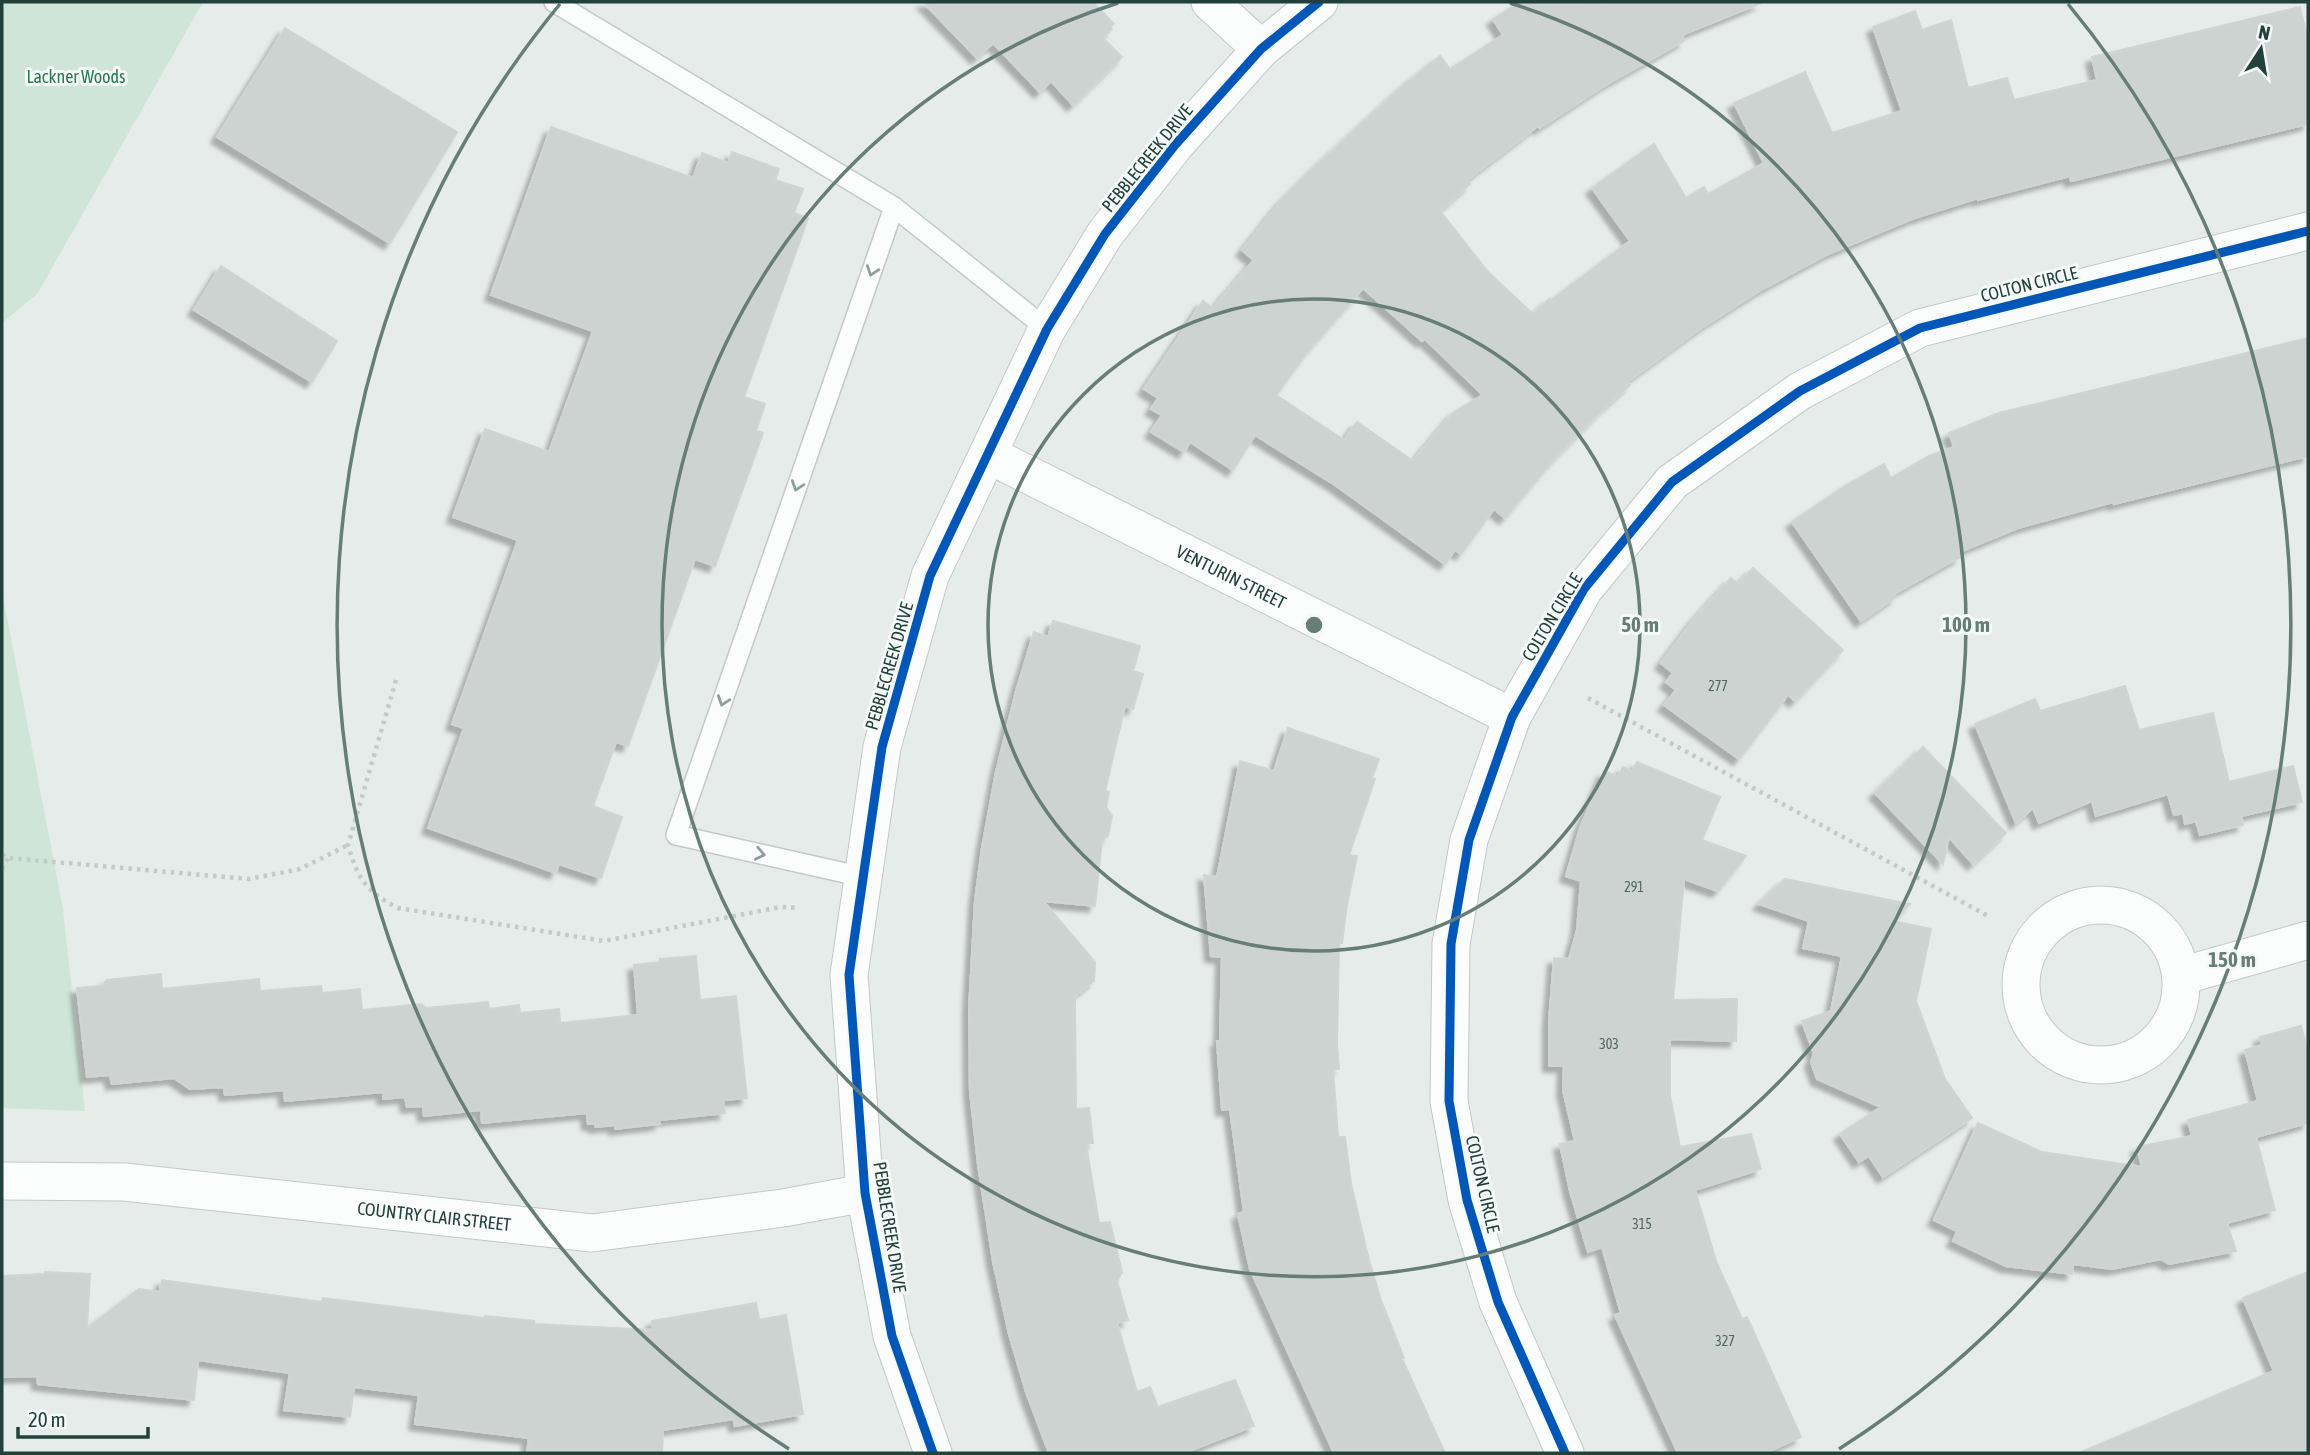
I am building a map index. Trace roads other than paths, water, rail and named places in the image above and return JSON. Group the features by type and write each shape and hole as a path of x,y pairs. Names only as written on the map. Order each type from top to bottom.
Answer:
{"street":[{"path":"1210,2 1261,49"},
{"name":"PEBBLECREEK DRIVE","path":"933,1453 892,1336 865,1193 849,975 882,747 930,576 989,455 1046,328 1105,234 1175,145 1261,49 1319,2"},
{"name":"COLTON CIRCLE","path":"1565,1453 1498,1302 1467,1199 1449,1101 1451,944 1469,840 1512,717 1584,589 1672,482 1800,391 1920,328 2308,231"},
{"name":"VENTURIN STREET","path":"989,455 1512,717"},
{"path":"2106,905 2134,911 2157,926 2173,949 2181,976 2179,1005 2168,1030 2148,1051 2122,1063 2108,1066 2080,1063 2054,1051 2036,1035 2023,1010 2020,974 2029,947 2046,926 2069,911 2106,905"},
{"path":"2181,976 2308,940"},
{"name":"COUNTRY CLAIR STREET","path":"2,1181 125,1182 592,1233 783,1208 865,1193"}],"lane":[{"path":"554,2 894,206 1046,328"},
{"path":"863,877 676,835 894,206"}],"park label":[{"name":"Lackner Woods","path":"76,76"}]}
